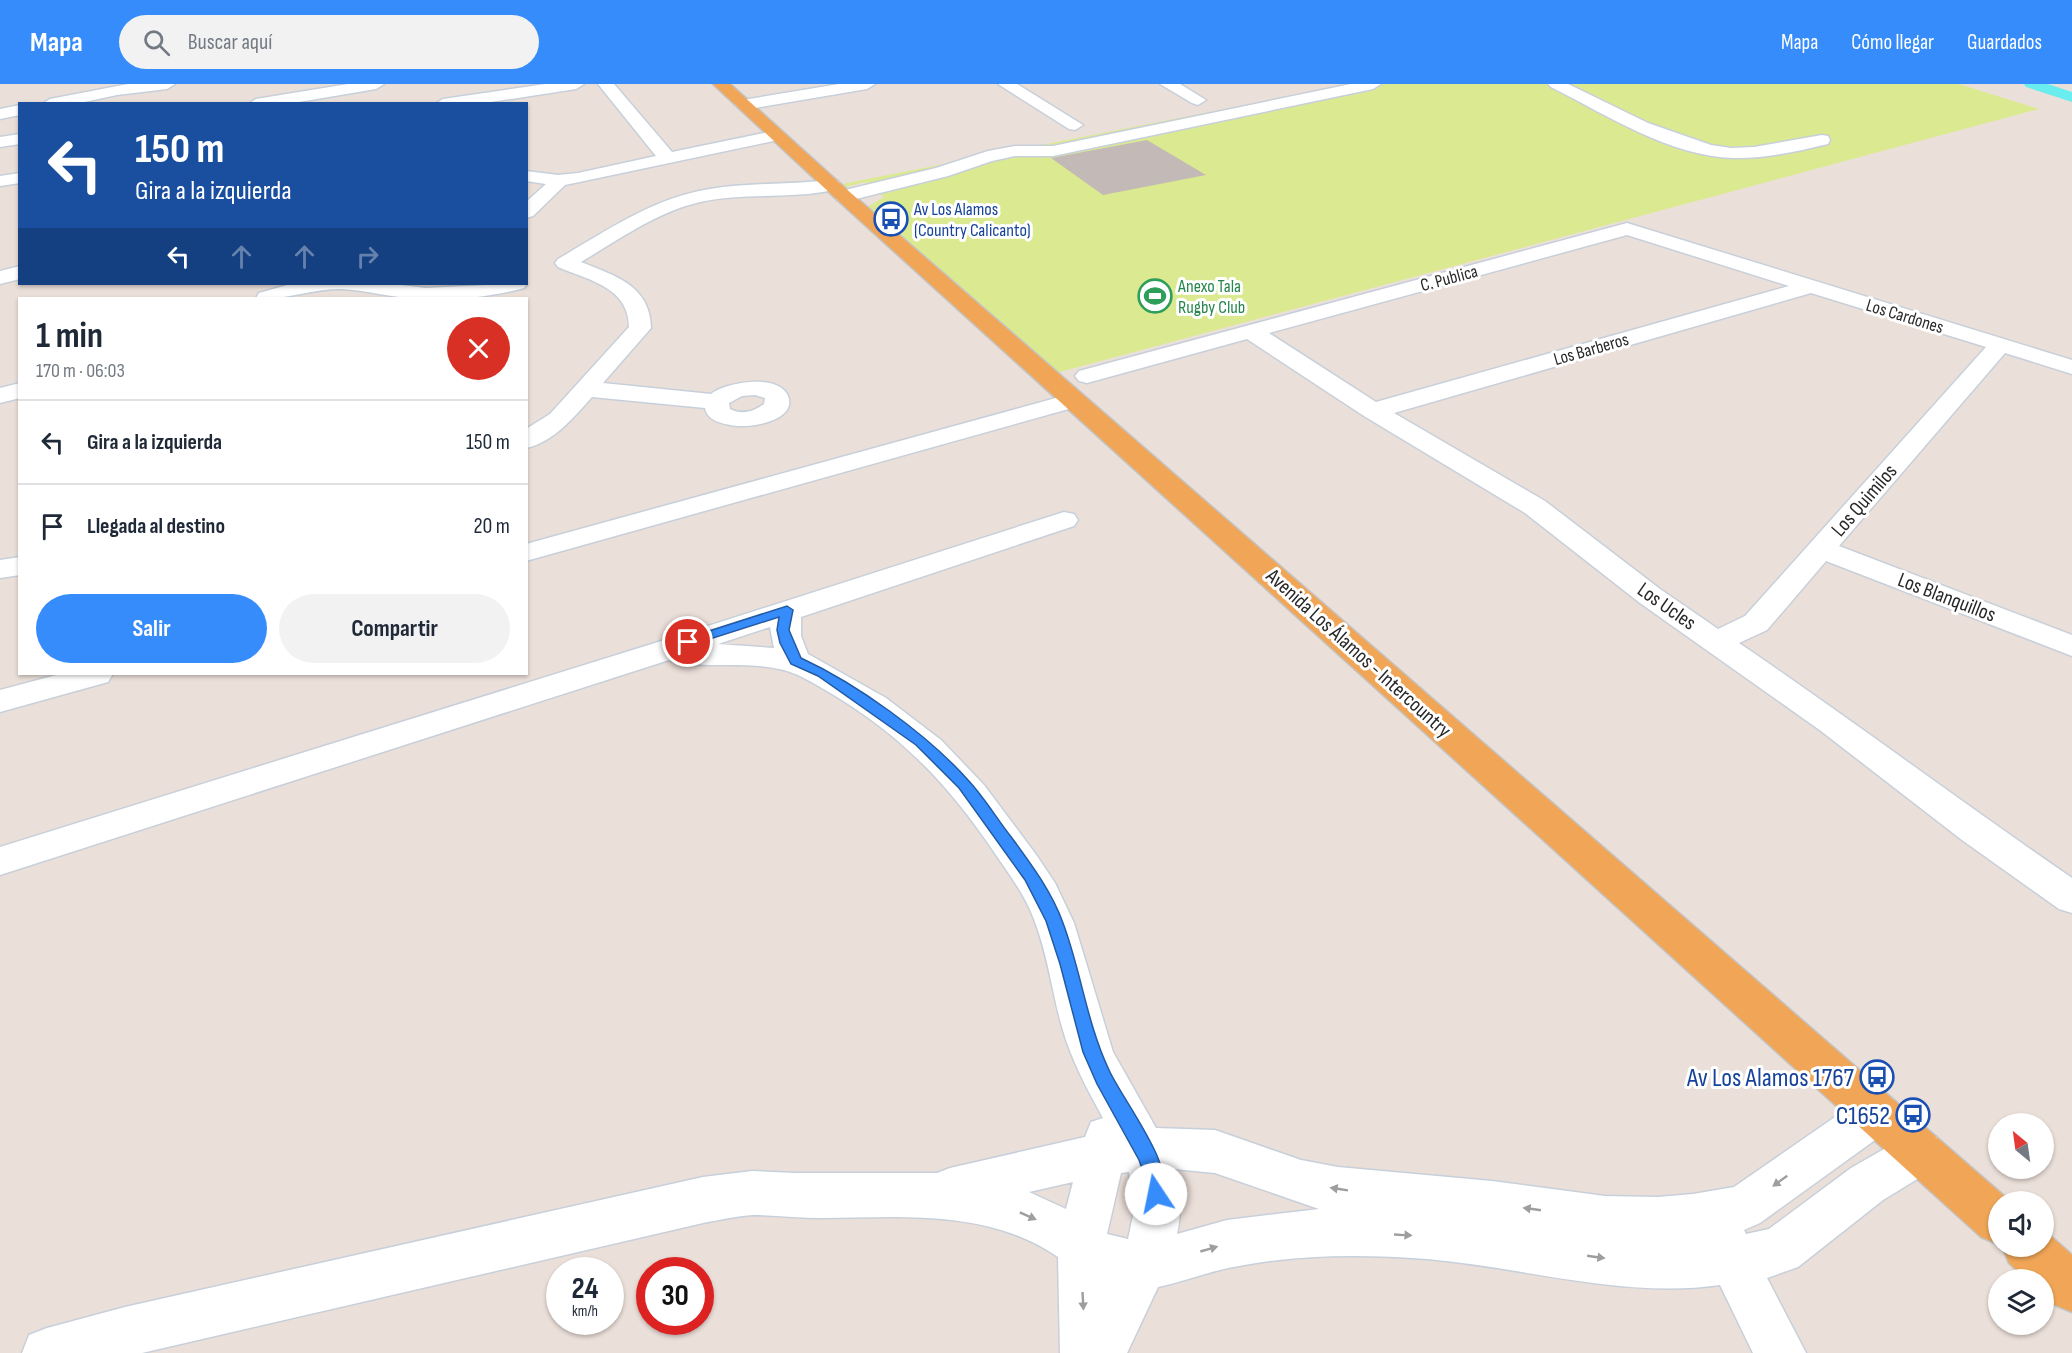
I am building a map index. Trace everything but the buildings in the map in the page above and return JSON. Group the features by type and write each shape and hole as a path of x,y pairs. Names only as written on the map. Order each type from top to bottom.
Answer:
{"main road":[{"name":"Avenida Los Álamos - Intercountry","path":"721,84 838,191 1081,388 1988,1212"},
{"path":"2038,1257 2072,1288"}],"street":[{"path":"59,102 125,88 167,84"},
{"path":"268,102 376,84"},
{"path":"456,102 576,84"},
{"path":"606,84 665,154"},
{"path":"743,105 867,84"},
{"path":"1006,84 1075,125"},
{"path":"1168,84 1198,100"},
{"path":"531,279 565,263 645,218 730,202 811,196 942,172 988,156 1015,151 1053,151 1373,84"},
{"path":"1556,84 1629,120 1697,147 1730,153 1757,152 1822,140"},
{"path":"0,114 18,110"},
{"path":"528,166 565,168 665,154 774,132"},
{"path":"0,142 18,139"},
{"path":"528,176 558,180 578,178 665,154"},
{"path":"0,181 18,178"},
{"path":"528,210 556,185 558,180"},
{"name":"C. Publica","path":"528,552 1081,388 1251,332 1627,229 1809,287"},
{"path":"528,440 549,428 587,389 640,328 641,318 635,299 625,290 565,263"},
{"path":"0,278 18,273"},
{"path":"270,297 302,287 325,285"},
{"path":"354,285 426,294 474,291 502,285"},
{"name":"Los Cardones","path":"1809,287 2000,345"},
{"name":"Los Barberos","path":"1373,411 1809,287"},
{"name":"Los Ucles","path":"1251,332 1373,411 1534,507 1650,596 1718,641 1833,723 1975,830 2072,898"},
{"path":"2000,345 2072,367"},
{"name":"Los Quimilos","path":"1718,641 1756,624 2000,345"},
{"path":"587,389 717,402"},
{"path":"0,396 18,391"},
{"path":"0,861 914,571 1064,520"},
{"name":"Los Blanquillos","path":"1820,549 2072,646"},
{"path":"0,557 18,555"},
{"path":"0,569 18,566"},
{"path":"787,610 783,630 786,643 796,661"},
{"path":"649,654 746,655 796,661 823,673 921,741 951,770 984,809 1031,876 1054,920 1092,1052 1103,1078 1107,1109 1107,1139 1155,1177 1157,1210 1153,1238 1100,1353"},
{"path":"0,701 93,675"},
{"path":"930,1194 1123,1153 1171,1148 1202,1149 1227,1155 1314,1185 1358,1192 1494,1204 1605,1219 1674,1219 1744,1207 1877,1113"},
{"path":"47,1353 136,1329 703,1200 752,1193 796,1196 930,1194 987,1203 1023,1213 1064,1233 1098,1256 1130,1264 1159,1263 1227,1244 1256,1239 1334,1231 1429,1236 1638,1263 1708,1263 1759,1256 1781,1250 1868,1184 1921,1152"},
{"path":"1085,1353 1081,1244 1123,1153"},
{"path":"1712,1214 1764,1324 1781,1353"}],"green space":[{"name":"Anexo Tala Rugby Club","path":"1353,84 1959,84 2039,109 1056,373 866,208 884,197 865,182 845,187 842,184"}],"waterway":[{"path":"2032,84 2072,97"}],"place":[{"name":"Av Los Alamos (Country Calicanto)","path":"891,219"},
{"name":"Anexo Tala Rugby Club","path":"1155,296"},
{"name":"Av Los Alamos 1767","path":"1877,1077"},
{"name":"C1652","path":"1913,1115"}],"route":[{"path":"688,642 787,610 783,630 786,643 796,661 823,673 921,741 964,784 1031,876 1054,920 1092,1052 1103,1078 1147,1156 1155,1177 1156,1194"}]}
